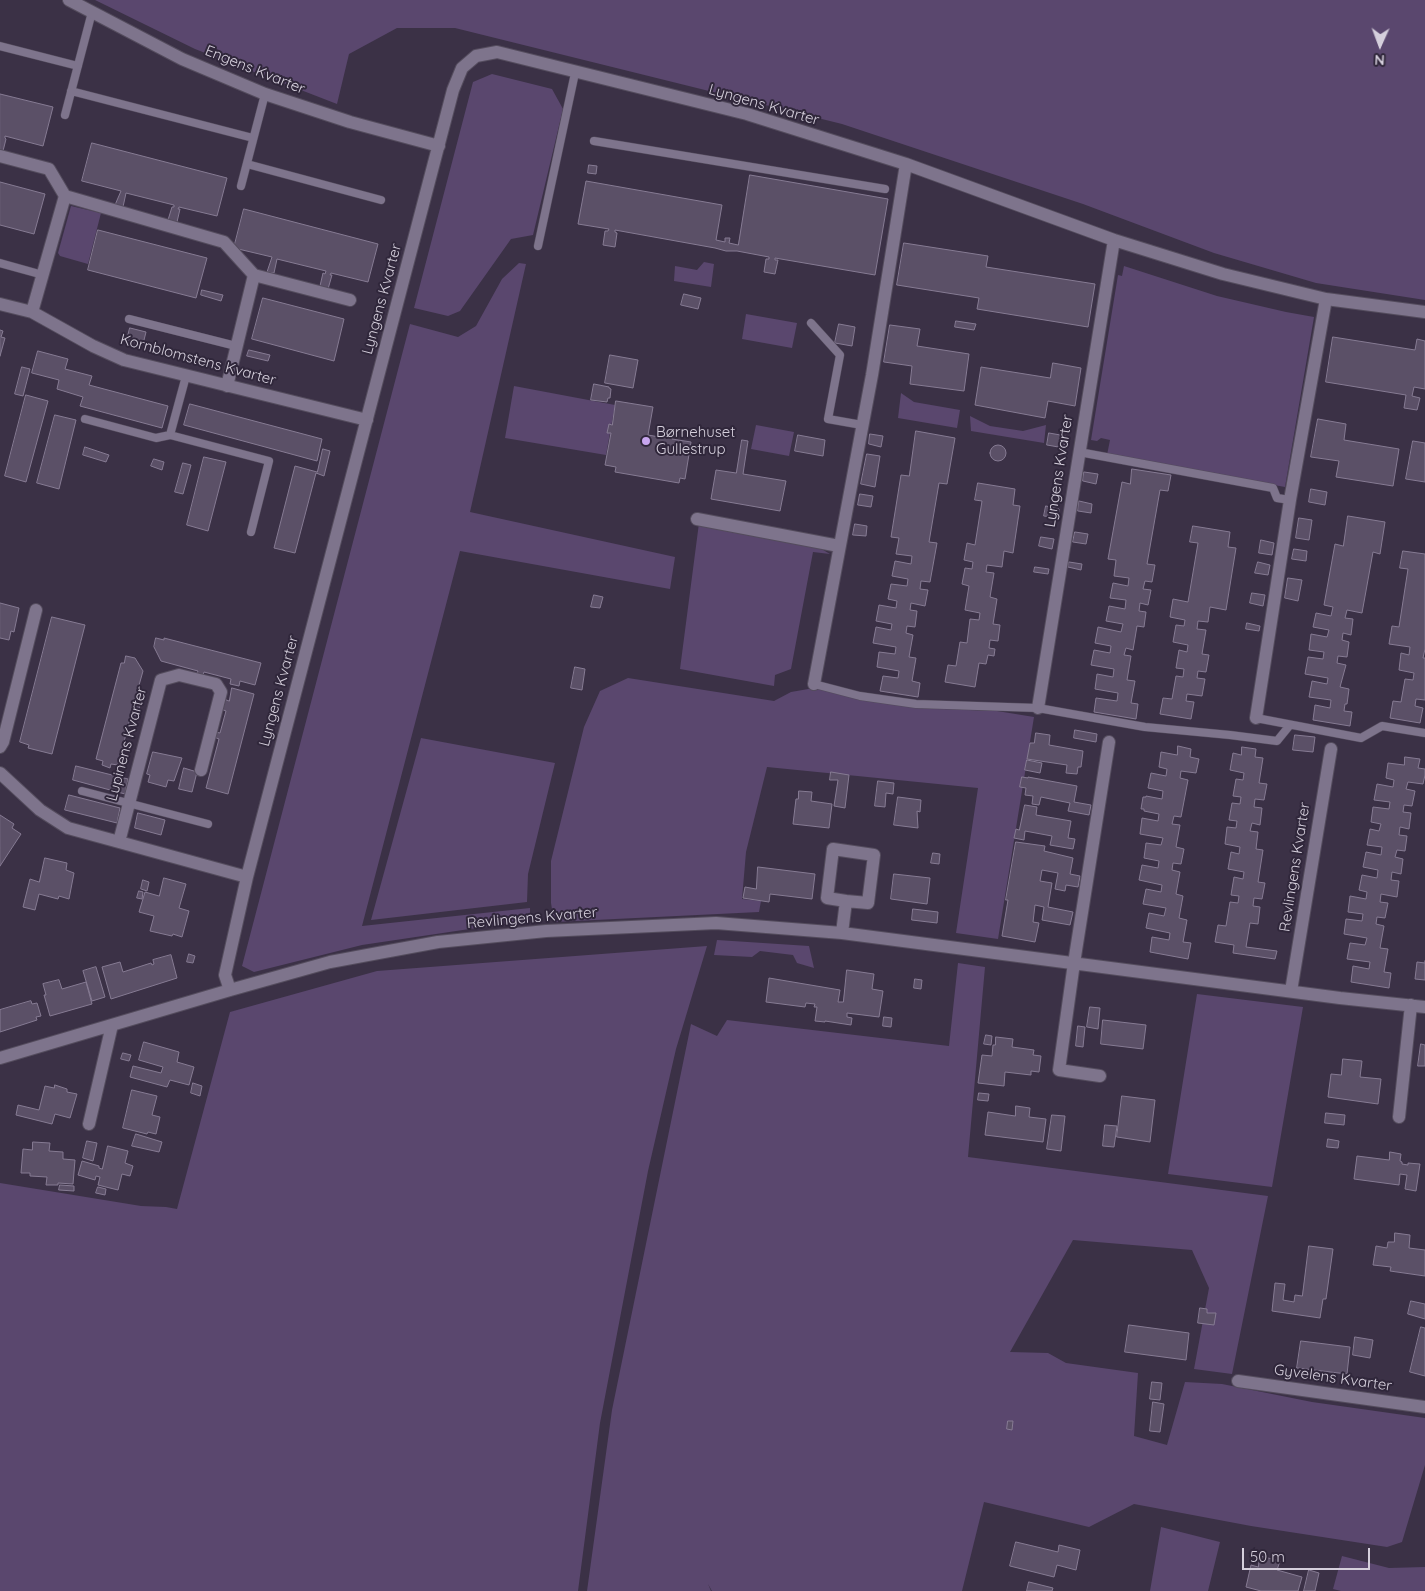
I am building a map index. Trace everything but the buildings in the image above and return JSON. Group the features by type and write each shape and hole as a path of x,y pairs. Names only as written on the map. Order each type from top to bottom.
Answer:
{"street":[{"name":"Engens Kvarter","path":"69,0 182,58 265,94 350,122 438,146"},
{"name":"Lyngens Kvarter","path":"230,990 225,975 247,877 438,146 453,90 462,68 476,56 497,52 747,114 906,164 1114,240 1223,274 1326,299 1425,312"},
{"path":"0,156 49,170 65,196 224,242 254,275 350,300"},
{"path":"814,684 872,375 906,164"},
{"path":"32,312 65,196"},
{"name":"Lyngens Kvarter","path":"1038,708 1114,240"},
{"path":"227,386 254,275"},
{"path":"1256,718 1290,500 1326,299"},
{"name":"Kornblomstens Kvarter","path":"0,304 32,312 93,346 124,360 367,420"},
{"path":"697,518 839,546"},
{"path":"0,747 3,742 36,610"},
{"name":"Lupinens Kvarter","path":"118,842 161,680 179,675 216,684 221,692 201,770"},
{"path":"1100,1076 1059,1070 1109,742"},
{"name":"Revlingens Kvarter","path":"1291,991 1331,749"},
{"path":"0,773 40,810 68,828 247,877"},
{"path":"833,849 874,855 868,903 846,901 827,898 833,849"},
{"path":"842,933 846,901"},
{"name":"Revlingens Kvarter","path":"0,1058 330,962 372,954 438,942 546,931 716,923 842,933 1425,1007"},
{"path":"1399,1117 1411,1006"},
{"path":"89,1124 112,1025"},
{"name":"Gyvelens Kvarter","path":"1238,1381 1425,1407"}],"lane":[{"path":"65,115 92,12"},
{"path":"0,46 78,66"},
{"path":"538,246 575,72"},
{"path":"71,91 253,138"},
{"path":"241,186 265,94"},
{"path":"594,141 885,189"},
{"path":"247,164 381,200"},
{"path":"0,263 43,275"},
{"path":"129,319 236,346"},
{"path":"811,323 840,355 828,419 862,425"},
{"path":"170,435 186,376"},
{"path":"85,419 156,438 170,435 269,461 251,532"},
{"path":"1079,452 1273,488 1277,498 1290,500"},
{"path":"814,684 860,696 916,704 1038,708 1145,727 1277,741 1290,725"},
{"path":"1256,718 1361,738 1382,726 1425,733"},
{"path":"82,791 208,824"}],"shaded area":[{"path":"95,0 1425,0 1425,300 1316,283 1214,253 1083,204 842,124 455,28 397,28 349,54 337,104 195,49"},
{"path":"492,74 552,89 563,109 533,235 511,239 460,311 448,316 414,308 473,82"},
{"path":"71,206 101,213 88,264 60,256 58,253"},
{"path":"704,262 714,264 711,287 674,281 675,266 697,270"},
{"path":"519,263 526,264 470,512 675,557 670,589 460,551 362,926 530,908 530,920 362,945 254,972 242,966 410,324 458,337 476,326 502,279"},
{"path":"1124,266 1217,296 1314,317 1285,487 1107,455 1110,440 1101,438 1097,441 1091,440 1118,275 1122,276"},
{"path":"746,314 797,323 792,348 742,339"},
{"path":"514,386 615,405 606,455 505,438"},
{"path":"901,393 914,402 960,410 957,428 898,418"},
{"path":"970,416 990,426 1023,431 1046,425 1044,443 971,431"},
{"path":"756,425 794,432 789,456 751,449"},
{"path":"699,523 818,547 830,554 813,552 791,669 775,675 774,686 680,669"},
{"path":"628,678 774,701 791,692 814,688 861,699 919,708 997,711 1034,717 998,939 956,933 978,788 767,767 746,852 742,899 761,901 759,912 554,922 551,903 551,861 584,727 600,691"},
{"path":"421,738 555,763 528,874 527,902 371,920"},
{"path":"717,940 809,946 814,968 797,963 793,955 760,951 752,957 714,955"},
{"path":"707,946 676,1049 648,1171 600,1423 578,1591 0,1591 0,1183 141,1206 177,1209 230,1012 377,971"},
{"path":"958,963 985,967 968,1157 1268,1196 1232,1374 1194,1369 1209,1288 1192,1250 1073,1240 1010,1352 1048,1353 1066,1363 1138,1373 1134,1436 1167,1445 1185,1382 1222,1384 1312,1402 1425,1418 1425,1465 1402,1542 1387,1547 1251,1526 1134,1504 1089,1527 984,1502 962,1591 712,1591 708,1584 711,1591 587,1591 612,1410 691,1024 717,1036 727,1020 949,1046"},
{"path":"1197,994 1303,1007 1272,1187 1168,1174"},
{"path":"1161,1527 1220,1542 1208,1591 1150,1591"},
{"path":"1342,1556 1389,1568 1425,1567 1425,1591 1341,1591 1333,1589"}],"place":[{"name":"Børnehuset Gullestrup","path":"646,441"}]}
